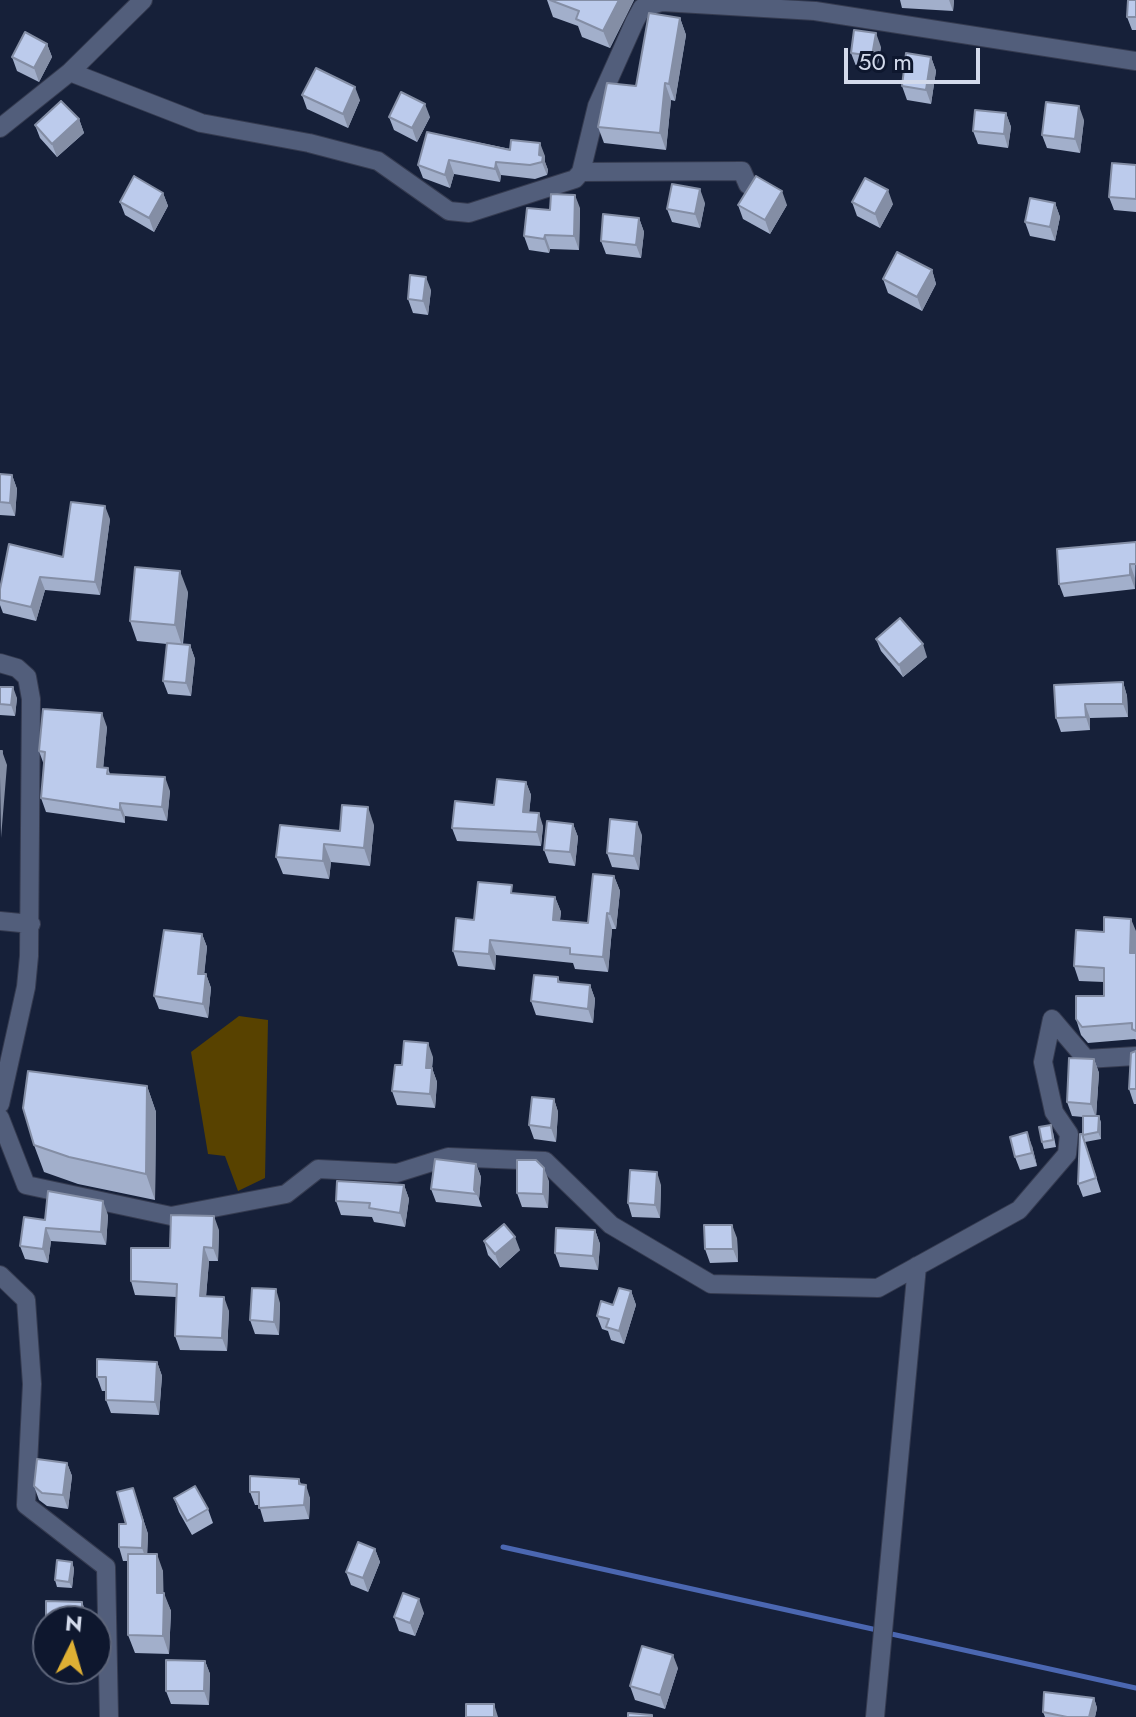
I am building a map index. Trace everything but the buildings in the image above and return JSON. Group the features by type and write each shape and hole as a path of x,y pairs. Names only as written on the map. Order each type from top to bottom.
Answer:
{"street":[{"path":"0,128 70,72 143,0"},
{"path":"581,172 597,106 643,4 662,2 815,11 1136,61"},
{"path":"70,72 201,123 309,143 378,161 449,211 460,213 566,182 581,172 742,171 748,185"},
{"path":"0,663 17,668 27,677 30,688 31,924 26,987 0,1104"},
{"path":"0,921 31,924"},
{"path":"0,1118 26,1185 171,1216 286,1194 318,1169 397,1173 448,1157 545,1161 611,1225 711,1284 878,1288 1019,1210 1067,1154 1069,1134 1054,1112 1043,1062 1052,1019 1086,1059 1136,1056"},
{"path":"875,1717 917,1266"},
{"path":"0,1275 26,1300 32,1384 26,1505 106,1567 109,1717"}],"shaded area":[{"path":"239,1016 268,1020 265,1178 238,1191 225,1156 208,1154 191,1052"}],"waterway":[{"path":"503,1547 877,1630"},
{"path":"887,1633 1136,1688"}]}
